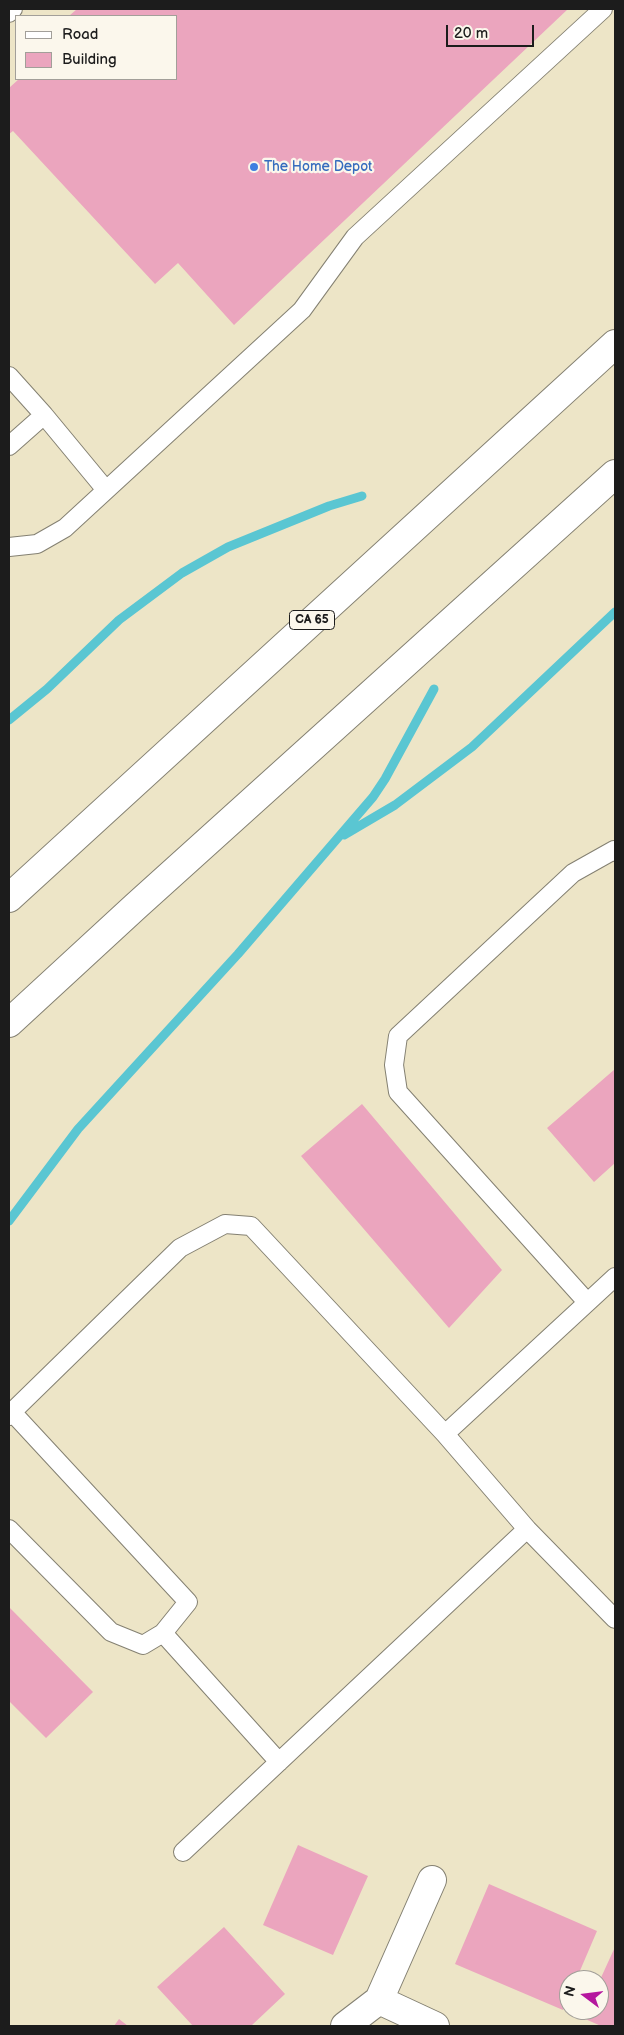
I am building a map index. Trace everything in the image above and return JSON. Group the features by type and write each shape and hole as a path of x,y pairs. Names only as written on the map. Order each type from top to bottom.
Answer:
{"main road":[{"name":"CA 65","path":"9,898 615,344"},
{"path":"9,1023 615,474"},
{"path":"345,2026 379,2000 432,1880"},
{"path":"379,2000 435,2026"}],"lane":[{"path":"9,13 13,9"},
{"path":"9,547 36,544 65,528 302,310 355,238 603,9"},
{"path":"9,376 106,490"},
{"path":"9,446 44,415"},
{"path":"587,1302 398,1092 394,1066 398,1036 573,873 615,851"},
{"path":"9,1529 111,1632 142,1645 163,1633 188,1602 10,1414 180,1248 225,1224 251,1226 445,1434 527,1529 615,1619"},
{"path":"445,1434 615,1277"},
{"path":"183,1852 527,1529"},
{"path":"163,1633 279,1762"}],"building":[{"name":"The Home Depot","path":"77,9 568,9 234,325 178,263 155,284 13,131 9,134 9,88 18,80 178,80 178,15 70,15"},
{"path":"615,1069 615,1163 594,1182 547,1128"},
{"path":"362,1104 502,1270 449,1328 301,1156"},
{"path":"9,1607 93,1692 46,1738 9,1701"},
{"path":"298,1845 368,1876 333,1955 263,1925"},
{"path":"489,1884 597,1931 580,1970 559,1970 559,2008 455,1964"},
{"path":"224,1927 285,1994 251,2026 193,2026 157,1987"},
{"path":"615,1947 615,2026 601,2026 588,2020 609,2020 609,1970 604,1970"},
{"path":"119,2019 128,2026 114,2026"}],"waterway":[{"path":"9,720 47,689 119,620 182,573 228,547 329,506 362,496"},
{"path":"344,835 395,805 472,747 615,612"},
{"path":"9,1221 78,1129 238,954 373,797 385,779 434,689"}],"place":[{"name":"The Home Depot","path":"254,167"}]}
